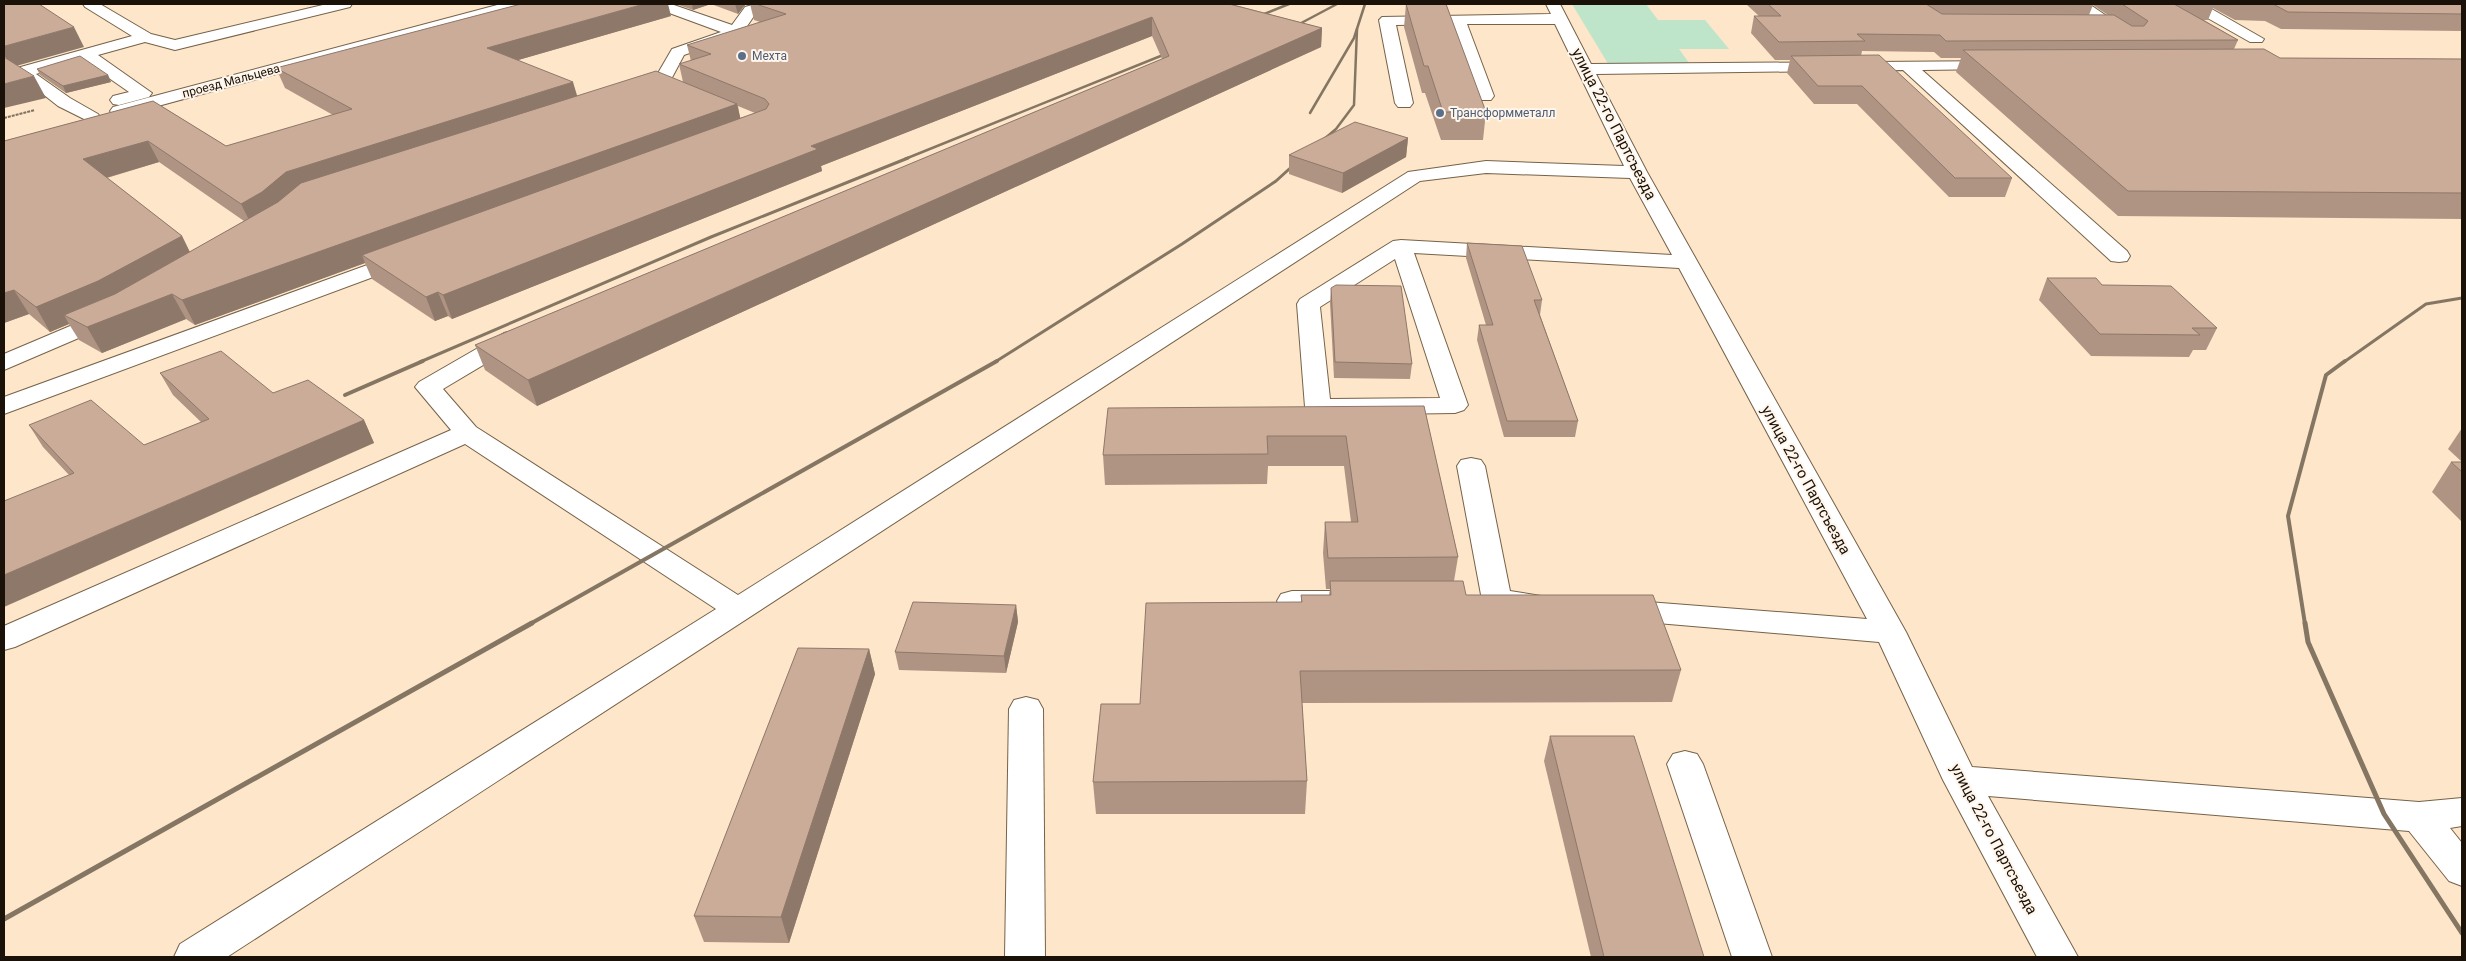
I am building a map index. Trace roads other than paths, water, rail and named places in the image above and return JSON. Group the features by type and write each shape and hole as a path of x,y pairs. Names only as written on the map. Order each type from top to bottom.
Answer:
{"street":[{"path":"90,4 145,37 175,44 345,4"},
{"path":"235,80 280,53 469,4"},
{"name":"проезд Мальцева","path":"66,125 91,108 235,80 517,4"},
{"path":"658,4 736,32"},
{"path":"614,98 670,87 678,52 736,32 750,10 771,4"},
{"path":"2079,4 2131,38"},
{"path":"2193,4 2256,39"},
{"path":"1404,103 1387,20 1457,19 1557,11"},
{"name":"улица 22-го Партсъезда","path":"1557,11 1637,172 1890,632 1961,780 2058,957"},
{"path":"1457,19 1485,96"},
{"path":"2082,25 2111,25"},
{"path":"85,54 143,93 91,108 23,72 85,54 145,37"},
{"path":"1587,69 1724,69 2016,64"},
{"path":"1907,65 2119,256"},
{"path":"44,66 59,76"},
{"path":"194,957 1415,176 1486,168 1566,163 1637,172"},
{"path":"1402,246 1455,405 1318,407 1308,304 1402,246 1686,262"},
{"path":"4,406 425,250"},
{"path":"4,363 129,307"},
{"path":"534,327 428,387 467,433 738,609"},
{"path":"4,639 467,433"},
{"path":"1471,466 1483,600 1556,605"},
{"path":"1292,601 1370,600"},
{"path":"1595,608 1890,632"},
{"path":"1025,957 1026,709"},
{"path":"1685,764 1752,957"},
{"path":"1961,780 2419,817 2462,812"},
{"path":"2419,817 2462,870"}],"railway":[{"path":"1252,19 1289,4"},
{"path":"1288,30 1337,4"},
{"path":"1310,113 1354,38 1365,4"},
{"path":"1317,145 1336,129 1354,105 1357,29"},
{"path":"905,159 1173,51"},
{"path":"420,362 711,237 908,158"},
{"path":"995,362 1182,244 1276,181 1298,161"},
{"path":"2344,362 2426,304 2462,298"},
{"path":"345,395 423,361"},
{"path":"530,624 997,361"},
{"path":"2305,624 2288,516 2326,375 2345,361"},
{"path":"4,919 532,623"},
{"path":"2305,623 2308,642 2384,814 2462,933"}],"place":[{"name":"Мехта","path":"742,56"},
{"name":"Трансформметалл","path":"1440,113"}]}
